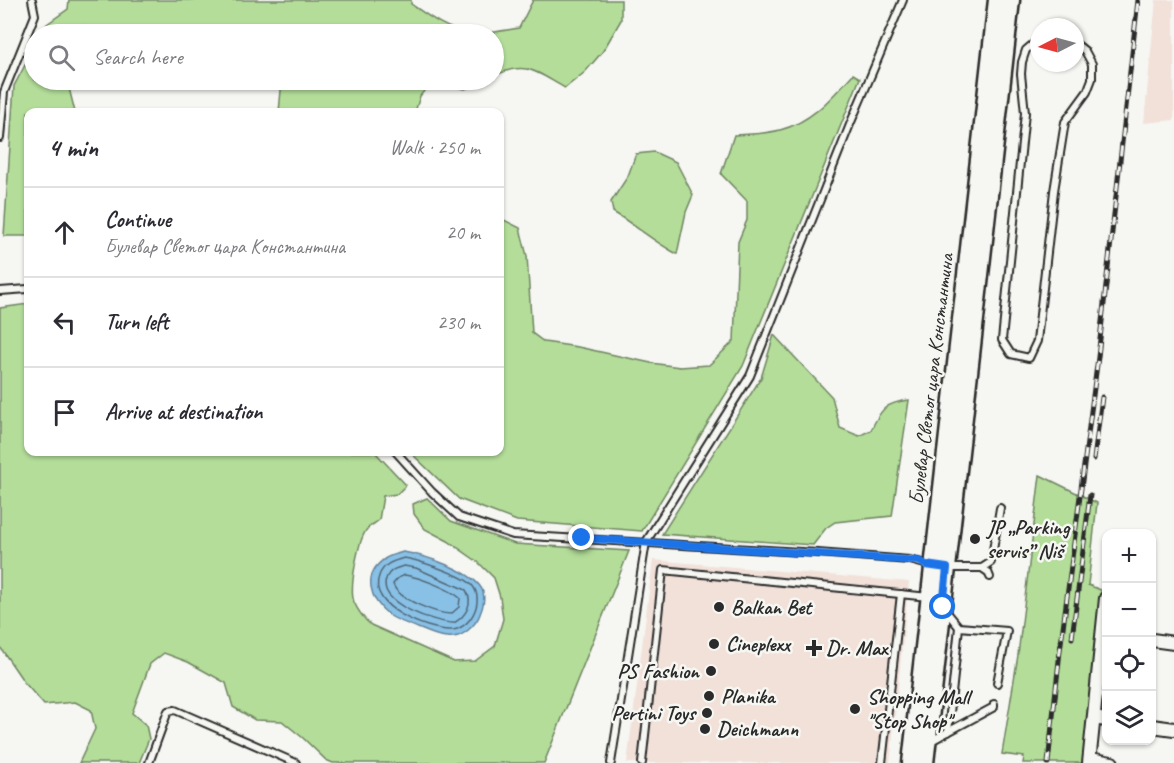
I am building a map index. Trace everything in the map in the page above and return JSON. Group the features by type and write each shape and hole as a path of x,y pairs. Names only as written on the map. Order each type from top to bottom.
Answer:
{"main road":[{"name":"Булевар Светог цара Константина","path":"940,567 998,0"},
{"name":"Булевар Светог цара Константина","path":"911,763 936,602 1011,0"},
{"name":"Булевар Светог цара Константина","path":"925,763 936,602"}],"street":[{"path":"1105,637 1100,719 1090,761 1112,763"},
{"path":"1156,641 1174,643"},
{"path":"1156,727 1174,729"}],"lane":[{"path":"32,0 36,15 32,24"},
{"path":"611,763 646,542 750,376 851,122 903,0"},
{"path":"0,138 4,92 24,44"},
{"path":"1030,47 1026,50 1022,62 1024,113 1002,340 1011,354 1029,358 1037,341 1054,191 1065,122 1087,92 1092,79 1092,64 1084,50"},
{"path":"0,291 24,289"},
{"path":"400,456 432,492 459,517 513,535 910,560 940,567 982,568 993,559 1000,508"},
{"path":"982,568 988,572 990,577"},
{"path":"642,763 663,570 901,594 936,602 959,627 1007,631 997,683"},
{"path":"882,763 901,594"},
{"path":"948,732 959,627"},
{"path":"928,742 994,707 994,704"},
{"path":"149,763 168,711 175,710 296,763"}],"shaded area":[{"path":"1156,0 1174,0 1174,120 1144,123"},
{"path":"653,560 909,582 890,763 627,763"}],"green space":[{"path":"69,0 411,0 411,4 442,24 47,24 68,9"},
{"path":"533,0 621,0 621,20 603,51 585,72 565,88 531,70 505,71 504,30 519,28"},
{"path":"24,67 24,90 70,90 74,108 24,108 24,236 4,236 14,86"},
{"path":"853,74 860,78 743,366 642,531 517,521 459,499 414,456 504,456 504,220 520,228 527,256 532,333 544,342 651,363 680,367 709,365 734,341 738,242 747,220 747,201 721,174 734,135 757,134 791,126 812,115"},
{"path":"281,90 425,90 416,108 279,108"},
{"path":"654,152 676,162 693,195 686,212 677,254 613,212 611,202 628,176 636,154"},
{"path":"24,305 24,456 379,456 406,485 397,494 383,496 379,520 364,534 354,576 354,602 361,615 371,625 454,662 475,661 495,646 503,619 500,597 494,578 478,562 448,541 425,529 414,514 413,504 427,498 451,521 515,544 629,551 544,763 333,763 326,760 282,721 255,720 233,707 226,683 188,662 164,653 150,664 132,713 146,725 149,739 139,763 79,763 95,729 91,710 75,702 44,705 24,682 0,647 0,308"},
{"path":"774,335 832,397 840,428 859,436 871,430 878,417 889,405 909,400 892,516 835,522 826,528 813,545 662,534 761,378"},
{"path":"1040,475 1097,503 1088,585 1102,590 1102,628 1087,763 1023,763 1024,757 1002,754 1018,655"}],"water":[{"path":"403,552 448,565 478,584 484,595 483,606 477,621 468,630 453,637 438,635 396,619 382,609 371,587 373,572 386,558"}],"railway":[{"path":"1048,763 1098,357 1138,0"},
{"path":"1094,459 1102,397"},
{"path":"1072,638 1090,495"}],"place":[{"name":"JP „Parking servis” Niš","path":"975,539"},
{"name":"Balkan Bet","path":"719,607"},
{"name":"Cineplexx","path":"714,644"},
{"name":"Dr. Max","path":"814,648"},
{"name":"PS Fashion","path":"711,671"},
{"name":"Planika","path":"709,696"},
{"name":"Shopping Mall \"Stop Shop\"","path":"855,709"},
{"name":"Pertini Toys","path":"707,713"},
{"name":"Deichmann","path":"705,729"}],"route":[{"path":"582,538 919,561 926,565 947,568 943,607"}]}
